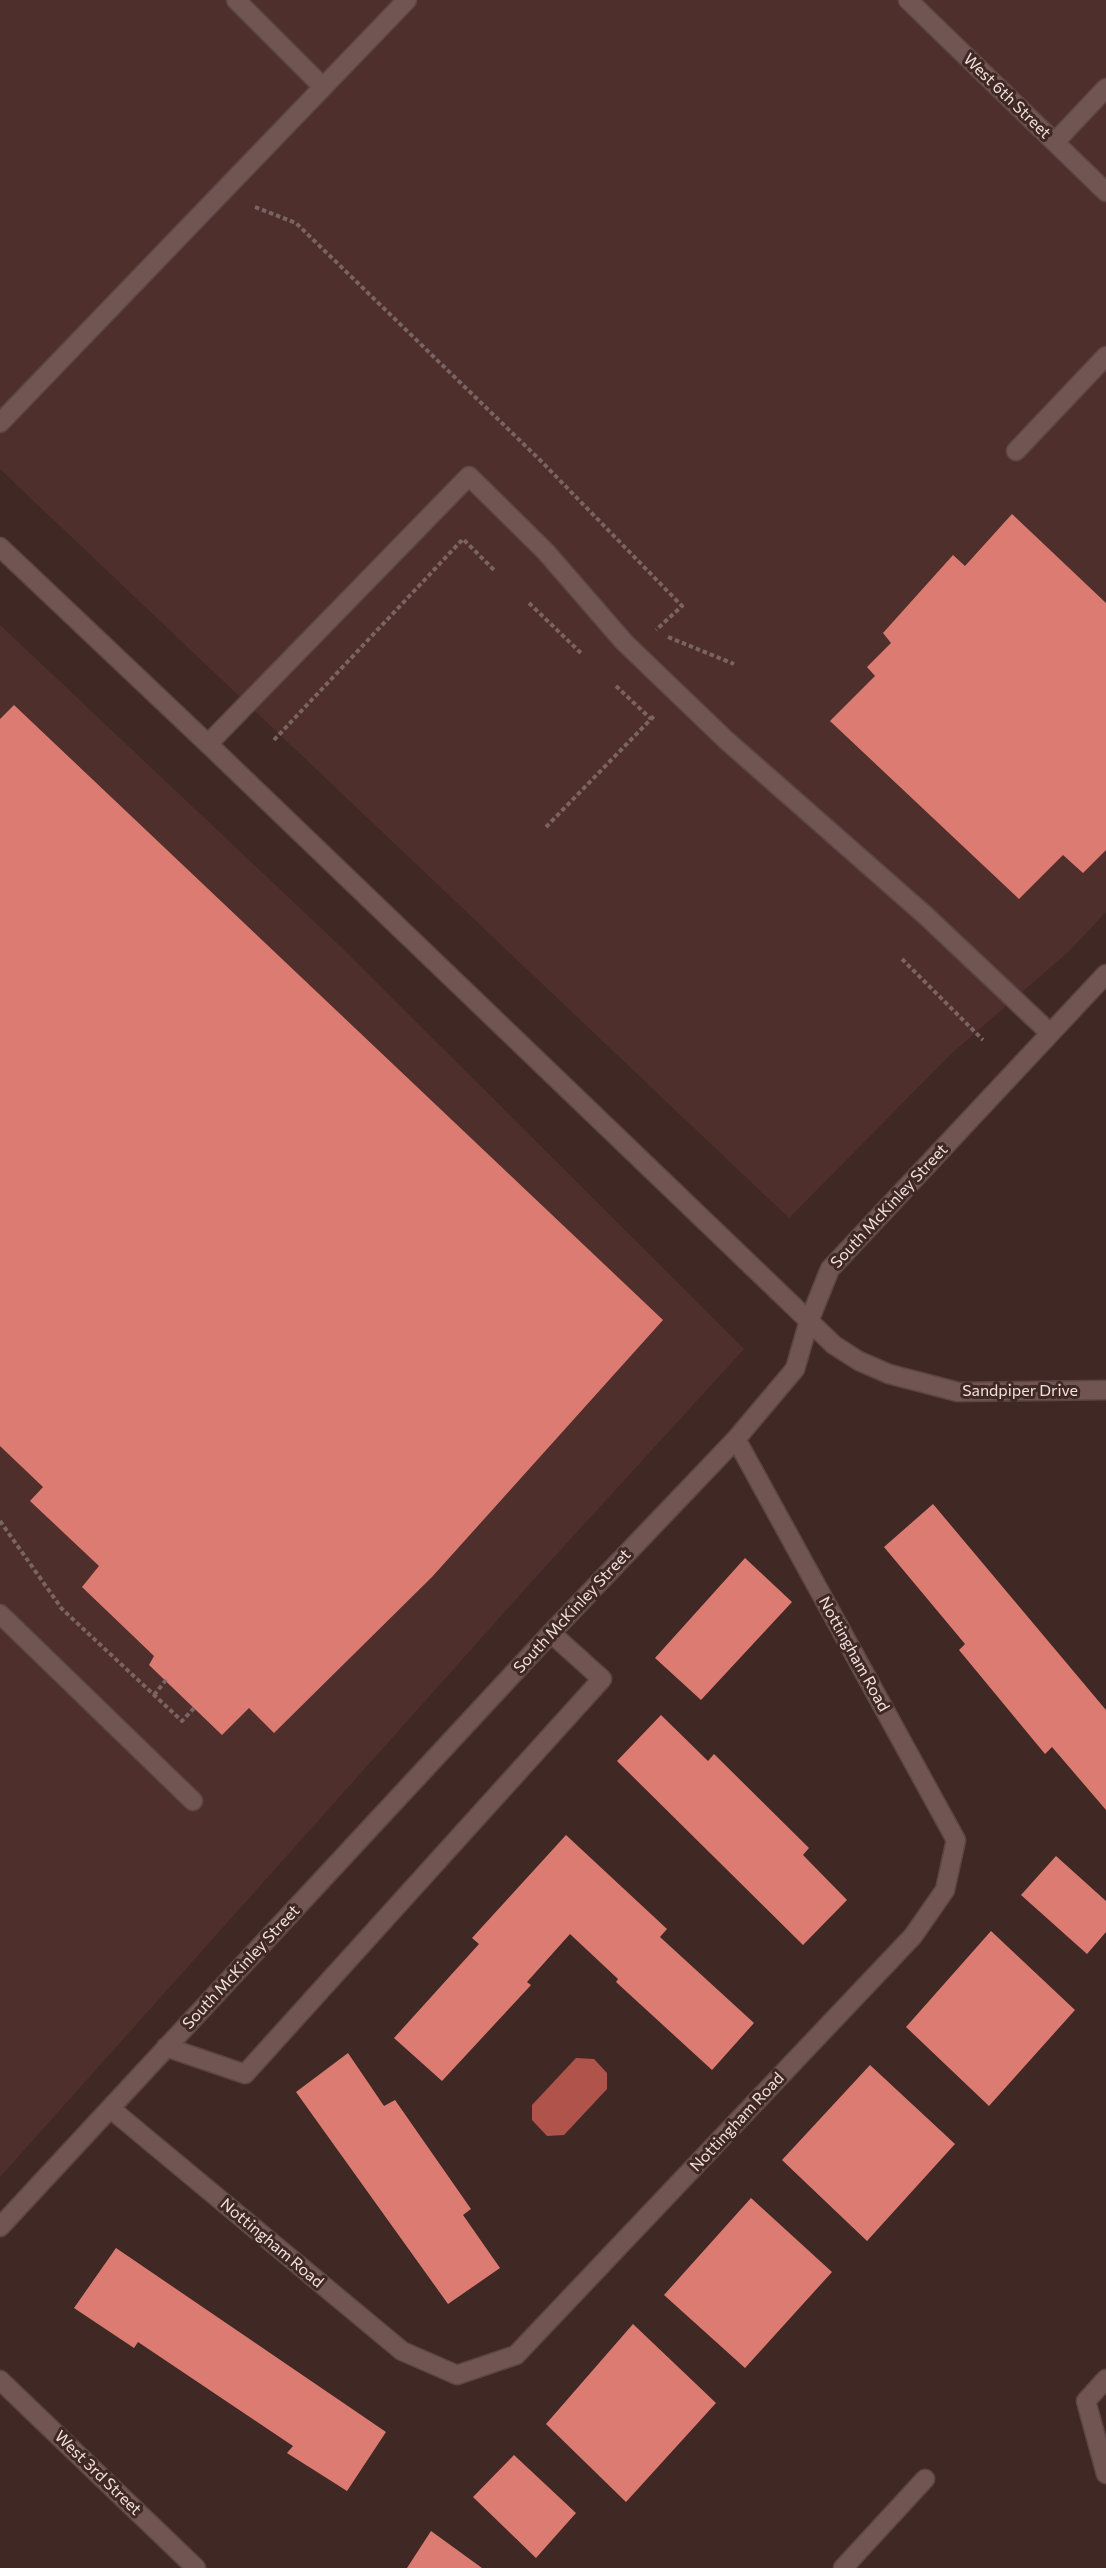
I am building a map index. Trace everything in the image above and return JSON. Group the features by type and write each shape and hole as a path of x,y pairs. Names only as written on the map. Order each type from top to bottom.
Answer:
{"street":[{"path":"236,0 322,86"},
{"path":"0,423 407,0"},
{"name":"West 6th Street","path":"908,0 1106,192"},
{"path":"1054,142 1106,88"},
{"path":"1016,451 1106,356"},
{"path":"208,744 469,476 546,552 624,642 726,740 925,915 1050,1034"},
{"name":"Sandpiper Drive","path":"0,547 834,1345 859,1361 890,1374 958,1392 1106,1390"},
{"name":"South McKinley Street","path":"0,2227 551,1633 736,1439 795,1369 809,1321 830,1269 1106,974"},
{"name":"Nottingham Road","path":"111,2109 402,2351 457,2375 516,2355 913,1936 945,1890 956,1840 736,1439"},
{"path":"0,1614 193,1801"},
{"path":"166,2047 244,2074 602,1679 551,1633"},
{"path":"1106,2379 1086,2401 1106,2474"},
{"name":"West 3rd Street","path":"0,2380 196,2568"},
{"path":"843,2568 925,2479"}],"path":[{"path":"255,207 296,223 540,461 682,606 655,632 734,664"},
{"path":"274,740 463,539 494,570"},
{"path":"529,603 583,655"},
{"path":"616,686 651,719"},
{"path":"546,828 660,709"},
{"path":"902,959 983,1040"},
{"path":"0,1521 62,1609 182,1721 194,1708"},
{"path":"154,1695 166,1680"}],"shaded area":[{"path":"0,0 1106,0 1106,912 1068,952 951,1054 789,1218 0,469"},
{"path":"0,625 341,947 744,1349 534,1579 0,2177"},
{"path":"576,2058 594,2059 607,2073 607,2089 564,2135 547,2136 532,2120 532,2105"}],"building":[{"path":"1012,514 1106,603 1106,850 1083,873 1063,855 1019,899 830,721 875,676 867,667 891,643 883,633 953,555 965,566"},
{"path":"14,705 663,1320 432,1577 274,1733 249,1708 222,1735 149,1665 154,1656 82,1587 99,1566 30,1501 43,1487 0,1446 0,719"},
{"path":"933,1504 1106,1710 1106,1810 1052,1747 1045,1754 959,1650 965,1644 884,1547"},
{"path":"745,1558 792,1602 701,1700 655,1658"},
{"path":"661,1715 708,1761 714,1754 809,1848 803,1855 847,1900 803,1945 617,1761"},
{"path":"566,1835 667,1929 660,1937 754,2023 712,2070 616,1982 618,1979 570,1934 527,1982 531,1985 442,2081 394,2038 479,1944 472,1938"},
{"path":"1056,1856 1106,1901 1106,1932 1087,1954 1021,1895"},
{"path":"991,1931 1075,2010 989,2106 906,2027"},
{"path":"348,2053 384,2106 395,2100 471,2209 463,2215 500,2268 448,2304 296,2092"},
{"path":"870,2065 955,2144 867,2241 782,2160"},
{"path":"751,2198 832,2272 745,2368 664,2295"},
{"path":"116,2248 386,2432 347,2491 287,2453 293,2446 138,2342 134,2348 74,2308"},
{"path":"633,2324 716,2403 626,2502 546,2424"},
{"path":"514,2455 576,2513 536,2558 473,2497"},
{"path":"431,2531 482,2568 407,2568"}]}
